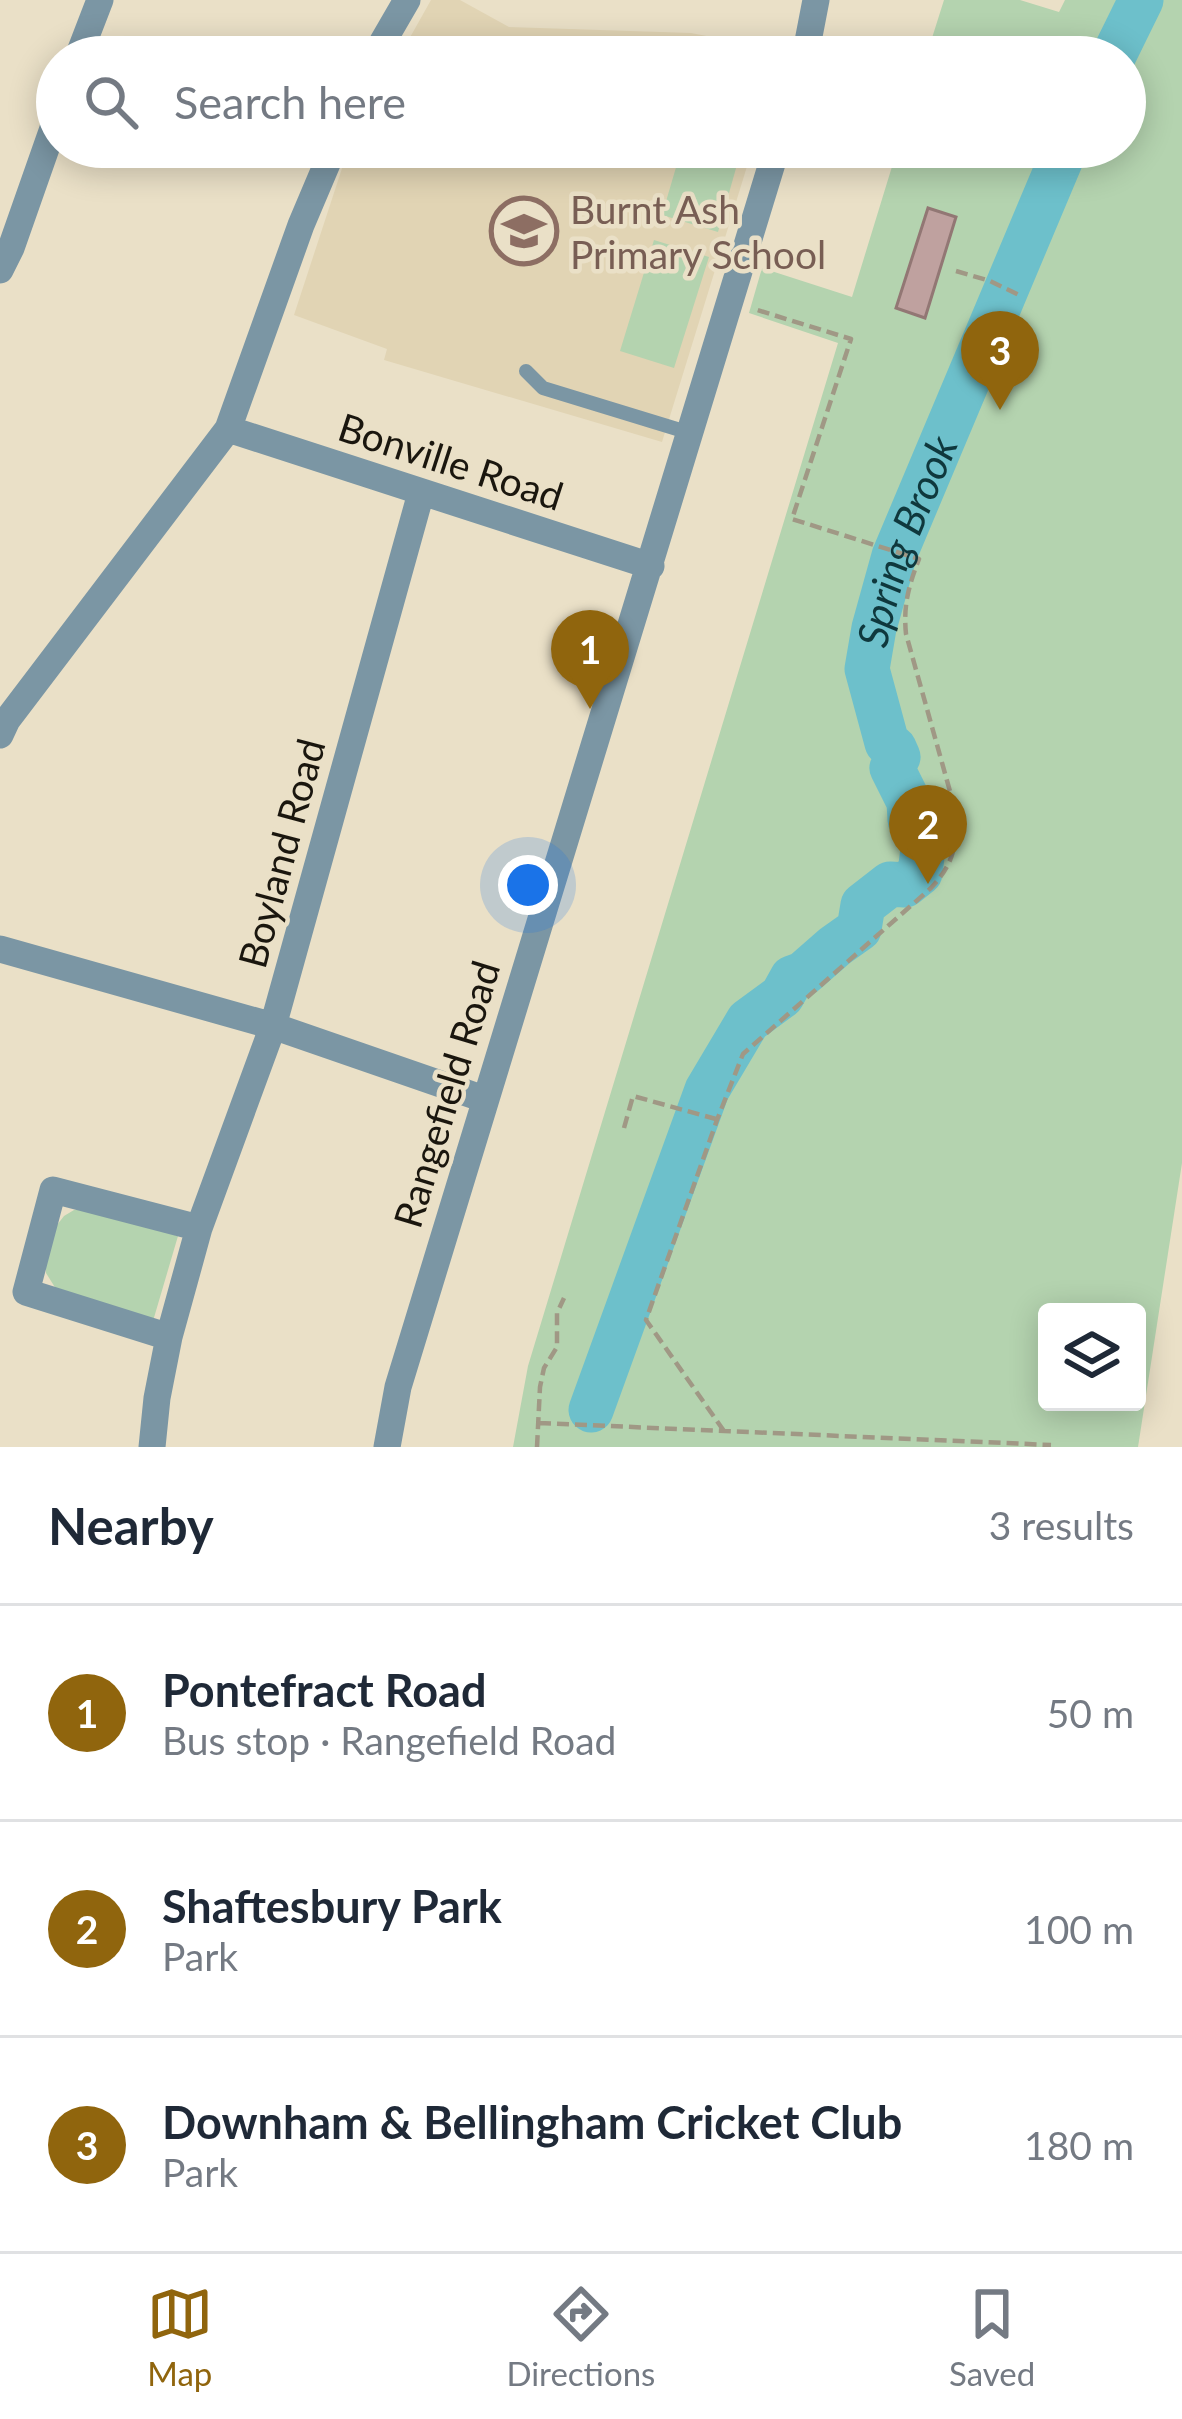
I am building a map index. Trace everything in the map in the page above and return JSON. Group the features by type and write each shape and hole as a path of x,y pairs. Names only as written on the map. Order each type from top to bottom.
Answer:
{"street":[{"path":"86,36 100,0"},
{"path":"386,36 407,0"},
{"path":"809,36 816,0"},
{"path":"0,270 39,168"},
{"path":"0,735 228,429 325,168"},
{"name":"Rangefield Road","path":"387,1447 398,1387 484,1099 771,168"},
{"name":"Bonville Road","path":"228,429 650,566"},
{"name":"Boyland Road","path":"152,1447 169,1336 199,1228 273,1026 421,493"},
{"path":"0,949 273,1026 484,1099"},
{"path":"169,1336 26,1292 53,1190 199,1228"}],"lane":[{"path":"526,371 543,388 691,433"}],"path":[{"path":"956,271 1021,296"},
{"path":"724,1431 646,1320 716,1119 743,1054 947,871 956,826 906,634 907,592 919,559 792,519 851,339 730,302"},
{"path":"624,1128 633,1096 716,1119"},
{"path":"537,1447 540,1387 544,1368 557,1347 557,1313 564,1298"},
{"path":"539,1423 907,1443 1051,1445"}],"shaded area":[{"path":"431,0 460,0 509,27 706,36 411,36"},
{"name":"Burnt Ash Primary School","path":"342,168 747,168 662,442 384,360 387,349 294,315"}],"green space":[{"path":"944,0 1020,0 1059,12 1065,0 1182,0 1182,1163 1146,1395 1146,1303 1038,1303 1038,1411 1144,1411 1138,1447 513,1447 528,1366 838,343 749,313 762,268 852,297 892,168 1146,168 1146,36 933,36"},
{"path":"676,168 736,168 718,232 662,215"},
{"path":"654,240 709,257 674,368 620,351"},
{"path":"89,1209 178,1236 153,1321 56,1289 46,1273 57,1225 74,1210"}],"building":[{"path":"928,208 956,217 925,318 896,308"}],"waterway":[{"name":"Spring Brook","path":"1123,36 1141,0"},
{"name":"Spring Brook","path":"591,1410 707,1090 748,1021 782,996 792,978 859,929 863,905 890,884 905,885 920,873 921,837 892,768 898,757 887,743 867,669 874,628 894,556 1057,168"}],"place":[{"name":"Burnt Ash Primary School","path":"524,231"},
{"name":"Downham & Bellingham Cricket Club","path":"1000,410"},
{"name":"Pontefract Road","path":"590,709"},
{"name":"Shaftesbury Park","path":"928,884"}]}
